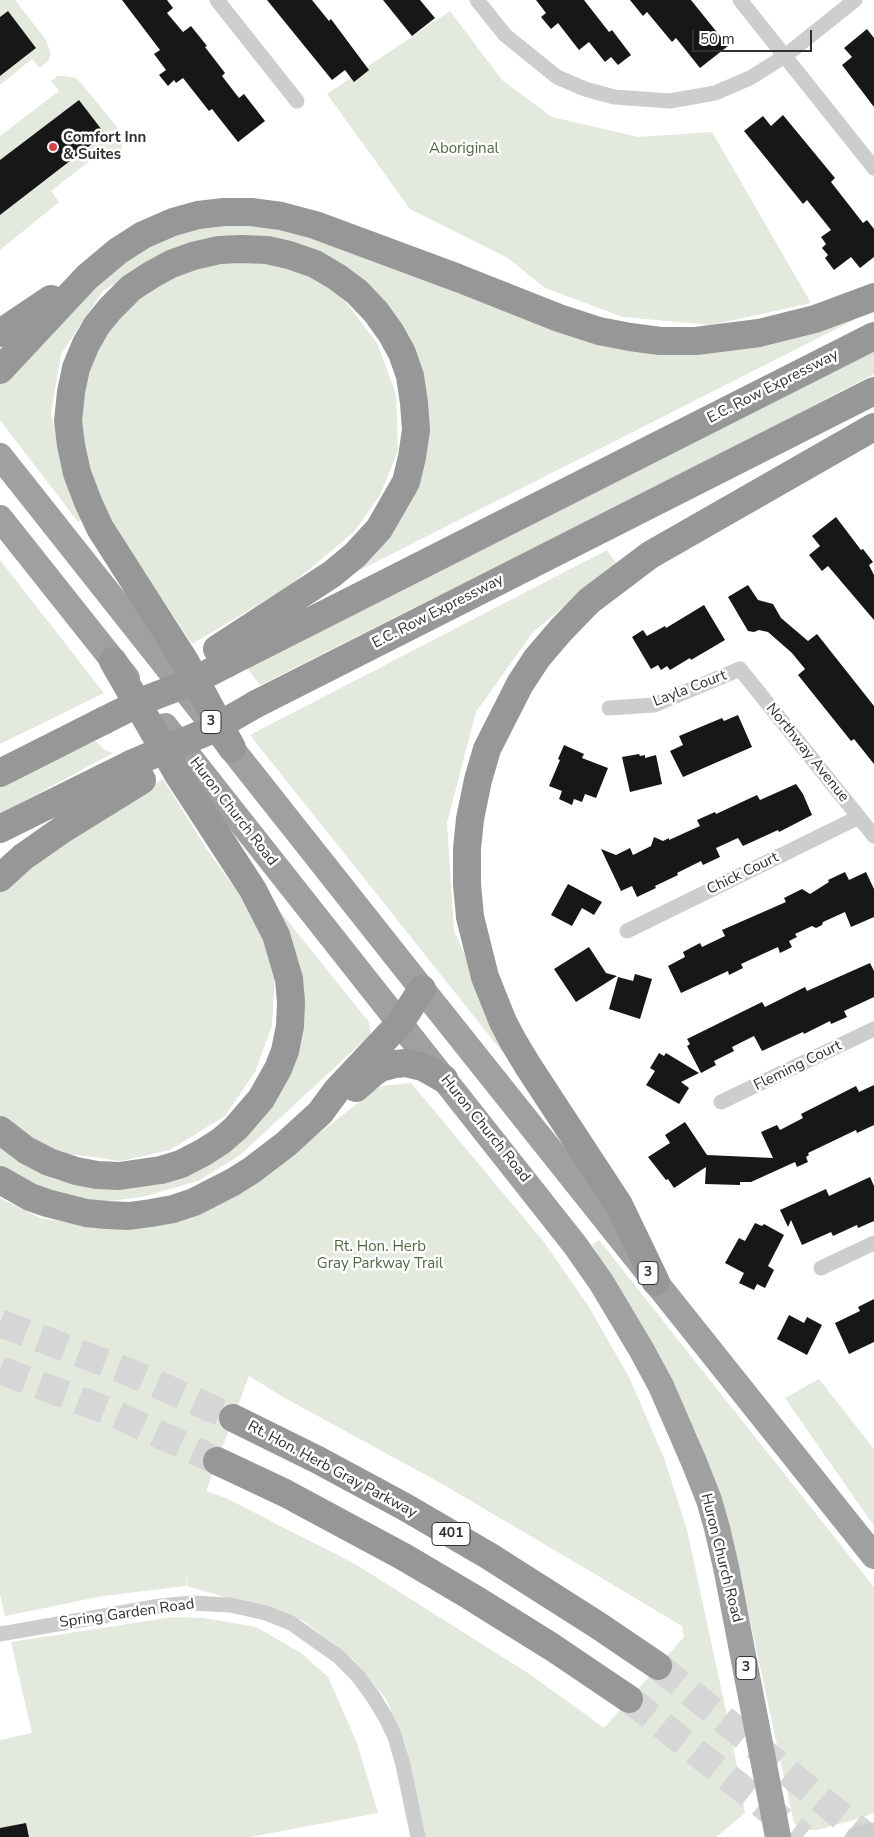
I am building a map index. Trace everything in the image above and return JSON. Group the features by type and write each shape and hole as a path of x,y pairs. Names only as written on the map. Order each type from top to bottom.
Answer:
{"highway":[{"path":"0,370 87,277 118,251 143,235 173,222 198,215 224,212 251,212 281,216 315,225 559,318 599,331 660,341 696,341 784,328 815,319 874,297"},
{"path":"223,656 332,574 355,555 379,529 406,482 415,439 414,402 410,376 402,353 392,333 376,312 357,292 338,277 289,255 267,250 219,250 193,256 151,274 131,288 110,308 86,344 76,368 68,421 70,445 77,473 100,528 185,660 232,748"},
{"path":"0,333 87,277"},
{"name":"E.C. Row Expressway","path":"0,773 148,699 189,683 223,656 874,336"},
{"name":"E.C. Row Expressway","path":"137,772 256,704 874,391"},
{"path":"656,1282 619,1205 513,1041 503,1022 485,977 470,917 467,884 467,848 470,818 478,780 487,749 520,684 537,658 589,601 650,555 874,427"},
{"name":"3","path":"0,456 874,1556"},
{"name":"Huron Church Road","path":"0,518 534,1192 601,1282 641,1349 678,1424 709,1500 726,1567 778,1837"},
{"path":"0,1130 26,1150 50,1162 76,1171 97,1175 119,1176 161,1170 181,1164 204,1152 220,1142 236,1128 262,1099 285,1051 290,1026 290,987 284,958 276,935 254,890 179,776 114,661"},
{"path":"0,829 137,772"},
{"path":"0,878 23,857 137,772"},
{"path":"0,1180 30,1197 46,1203 86,1213 129,1216 173,1209 214,1192 252,1170 286,1144 320,1113 337,1090 400,1023 422,989"},
{"path":"320,1113 347,1098 372,1073 388,1065 406,1063 418,1065 444,1079"},
{"name":"Rt. Hon. Herb Gray Parkway","path":"233,1418 318,1460 396,1502 489,1556 600,1626 658,1666"},
{"path":"217,1461 285,1493 404,1556 552,1647 629,1699"}],"street":[{"path":"217,0 297,101"},
{"path":"477,0 505,35 557,77 585,89 614,97 670,101 715,93 750,78 785,56 855,0"},
{"path":"740,0 874,168"},
{"name":"Layla Court","path":"609,708 654,706 740,669"},
{"name":"Northway Avenue","path":"740,669 874,836"},
{"name":"Chick Court","path":"627,931 859,817"},
{"name":"Fleming Court","path":"721,1102 874,1029"},
{"path":"821,1268 874,1243"},
{"name":"Spring Garden Road","path":"0,1634 160,1606 192,1603 230,1605 266,1613 291,1623 339,1657 357,1675 382,1710 395,1737 403,1765 418,1837"},
{"path":"855,1837 874,1832"}],"green space":[{"path":"0,0 15,0 46,40 51,54 48,61 40,68 32,59 0,85 0,76 36,48 8,11 0,17"},
{"name":"Aboriginal","path":"450,11 502,80 552,117 638,137 712,132 811,303 711,325 623,317 545,288 508,258 410,209 327,94"},
{"path":"58,76 76,78 82,84 119,130 122,148 114,158 105,149 51,191 59,202 0,250 0,215 105,135 79,100 0,160 0,136 59,91 51,81"},
{"path":"238,222 294,229 665,352 854,312 854,320 356,572 354,566 392,531 423,402 324,259 159,256 103,291 61,354 51,414 66,482 82,520 78,522 0,420 0,385 93,282 147,240 191,228"},
{"path":"219,259 266,260 308,274 342,297 377,343 396,394 398,451 380,495 354,532 288,587 192,644 110,519 78,447 81,380 103,334 132,298 176,270"},
{"path":"874,344 874,374 716,456 260,685 246,667"},
{"path":"607,550 616,563 533,632 476,712 447,823 454,931 515,1068 250,735"},
{"path":"0,560 104,693 0,744"},
{"path":"96,741 103,749 113,753 0,814 0,786"},
{"path":"163,779 206,848 251,911 275,972 272,1026 255,1072 225,1116 170,1150 121,1161 62,1153 20,1135 0,1115 0,889 54,846"},
{"path":"275,905 369,1022 371,1034 240,1155 198,1181 142,1197 101,1202 47,1193 0,1167 0,1146 14,1159 56,1180 106,1186 198,1166 295,1050"},
{"name":"Rt. Hon. Herb Gray Parkway Trail","path":"411,1083 544,1242 589,1307 629,1377 664,1458 687,1530 732,1739 745,1813 716,1837 425,1837 405,1742 386,1699 353,1659 302,1620 187,1586 187,1575 186,1586 103,1596 5,1616 0,1595 0,1198 40,1218 107,1228 272,1170 380,1086","holes":["249,1376 283,1397 444,1485 682,1626 684,1637 604,1728 531,1675 355,1564 226,1498 206,1491"]},
{"path":"599,1240 874,1587 874,1813 817,1830 803,1830 794,1823 727,1515 696,1433 670,1377 592,1245"},
{"path":"819,1379 874,1449 874,1526 785,1398"},
{"path":"173,1617 203,1618 256,1627 301,1653 328,1677 357,1743 378,1813 250,1837 0,1837 0,1740 32,1733 11,1642"}],"building":[{"path":"122,0 167,0 173,8 167,13 183,32 191,26 225,73 222,76 239,98 244,94 265,121 238,142 212,109 209,111 183,78 176,83 174,80 168,86 159,75 166,70 154,54 160,50"},
{"path":"267,0 312,0 329,21 331,19 369,70 354,82 345,70 332,80"},
{"path":"383,0 420,0 435,18 412,36"},
{"path":"536,0 584,0 609,32 612,30 631,55 618,65 611,57 605,62 589,42 579,50 558,23 551,29 541,17 546,13"},
{"path":"630,0 691,0 728,46 700,68 676,38 672,42 647,12 643,16"},
{"path":"8,11 36,48 0,76 0,17"},
{"path":"867,29 874,38 874,107 842,65 852,57 844,48"},
{"name":"Comfort Inn & Suites","path":"79,100 105,134 0,215 0,160"},
{"path":"783,115 835,178 831,182 863,223 867,220 874,229 874,257 860,268 851,257 834,270 825,258 828,255 822,248 826,244 821,237 831,230 807,200 803,204 744,131 763,116 771,126"},
{"path":"836,517 861,550 863,549 873,562 869,565 874,575 874,620 828,566 822,571 809,555 820,546 812,536"},
{"path":"748,585 758,600 773,604 781,618 808,641 817,634 874,706 874,764 854,739 851,741 798,675 805,669 792,653 768,632 759,630 754,632 748,631 728,597"},
{"path":"704,605 725,640 670,670 667,666 661,670 658,665 651,669 632,637 643,630 647,636 665,626 666,628"},
{"path":"738,715 752,747 683,777 670,751 683,745 679,736 722,718 724,721"},
{"path":"564,745 584,754 582,758 608,768 596,798 585,794 582,802 574,799 572,805 559,799 562,791 549,786"},
{"path":"639,754 640,756 645,755 645,758 656,755 662,784 630,792 622,757"},
{"path":"796,784 803,794 812,815 779,832 778,830 743,846 738,838 716,848 720,857 703,865 701,861 637,897 632,886 621,891 601,849 616,855 630,848 633,855 651,846 654,837 663,841 669,838 669,840 700,826 697,820 715,812 716,814 757,795 760,800"},
{"path":"845,872 849,880 866,872 874,889 874,917 851,927 845,912 823,922 822,925 816,928 812,926 795,934 797,937 789,941 792,947 780,953 778,947 741,964 743,968 729,975 728,971 681,993 668,966 685,957 683,952 700,943 702,947 725,936 722,930 786,902 784,898 802,889 810,894 829,882 828,880"},
{"path":"568,884 602,902 594,915 582,908 572,926 551,915"},
{"path":"589,947 606,973 617,976 576,1002 554,969"},
{"path":"870,963 874,971 874,997 844,1011 847,1017 831,1024 830,1021 762,1051 754,1036 732,1047 734,1051 714,1061 716,1065 701,1073 687,1046 690,1044 687,1039 762,1002 765,1007 805,987 807,991"},
{"path":"635,974 652,979 640,1019 609,1009 618,977 633,981"},
{"path":"659,1053 664,1056 666,1053 699,1073 681,1082 689,1088 679,1104 646,1085 655,1071 650,1068"},
{"path":"874,1085 874,1125 857,1133 856,1130 808,1153 809,1155 806,1157 808,1162 797,1167 795,1162 751,1182 740,1182 740,1185 705,1184 706,1167 674,1188 648,1157 670,1143 665,1135 685,1122 707,1155 773,1158 761,1132 777,1125 780,1130 803,1118 801,1114 856,1086 859,1092"},
{"path":"870,1177 874,1186 874,1221 858,1228 857,1225 833,1236 831,1232 802,1245 791,1220 788,1227 780,1210 826,1189 829,1196"},
{"path":"755,1223 762,1226 764,1224 784,1235 768,1266 774,1270 765,1288 757,1284 754,1290 739,1283 744,1273 725,1263 739,1238 745,1241"},
{"path":"874,1299 874,1342 849,1354 835,1323 860,1311 858,1307"},
{"path":"789,1315 804,1323 807,1317 822,1325 807,1355 777,1339"},
{"path":"26,1823 29,1837 0,1837 0,1828"}],"tunnel":[{"path":"0,1323 129,1372 233,1418"},
{"path":"0,1370 113,1413 217,1461"},
{"path":"658,1666 867,1837"},
{"path":"629,1699 803,1837"}],"place":[{"name":"Comfort Inn & Suites","path":"53,147"}]}
